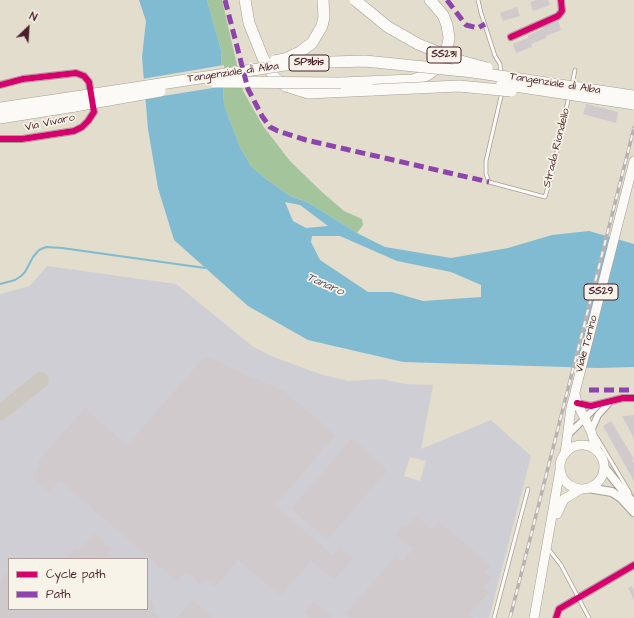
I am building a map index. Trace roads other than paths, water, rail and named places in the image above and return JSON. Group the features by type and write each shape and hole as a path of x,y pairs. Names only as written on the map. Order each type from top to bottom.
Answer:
{"highway":[{"name":"SS231","path":"245,0 251,29 263,58 275,78 286,86 308,93 459,86 530,92 544,86 532,76 484,67 436,53 388,27 355,0"},
{"path":"231,74 254,65 285,59 300,52 312,43 322,26 324,17 323,0"},
{"path":"215,82 341,83 413,80 427,75 437,68 447,49 449,38 447,25 443,15 430,0"},
{"name":"Tangenziale di Alba","path":"75,101 298,63 365,61 422,66 544,86 634,104"},
{"name":"Tangenziale di Alba","path":"0,108 75,101 297,71 366,68 634,96"},
{"name":"SP3bis","path":"0,118 75,101"}],"main road":[{"name":"Viale Torino","path":"565,454 575,391 634,161"},
{"name":"Viale Torino","path":"575,391 577,403 591,431 597,451"},
{"path":"534,618 562,459 565,454 569,450 580,445 587,446 597,451 601,455 604,467 634,504"},
{"path":"541,577 550,551 561,502 568,495 596,484 601,479 604,467"},
{"path":"560,470 566,482 572,487 612,492 621,498 634,512"}],"street":[{"path":"511,37 558,16 562,11 561,0"},
{"name":"Via Vivaro","path":"0,85 23,79 76,73 84,76 89,82 94,112 88,121 74,131 22,139 0,139"},
{"path":"577,403 591,406 615,400 634,398"},
{"path":"591,431 602,409 615,400"},
{"path":"567,436 598,405"},
{"path":"556,618 559,610 577,597 634,564"}],"lane":[{"name":"Strada Riondello","path":"478,0 495,56 500,64 503,95 486,161 486,174 489,182 545,197 552,174 575,70"},
{"path":"591,431 597,437 633,498 634,504"},
{"path":"494,618 528,489"},
{"path":"550,551 561,565 589,618"}],"water":[{"name":"Tanaro","path":"139,0 207,0 221,50 224,105 240,147 251,166 290,196 309,203 357,233 385,247 451,258 508,248 552,235 589,231 634,244 634,367 598,368 403,362 308,340 248,306 174,240 158,188 148,129 142,57 146,21","holes":["285,202 300,205 328,226 306,228 293,221","312,236 340,236 397,261 451,272 481,285 481,297 423,301 392,292 368,292 320,260 311,242"]}],"waterway":[{"path":"0,284 15,280 21,276 39,250 46,247 205,268"}],"railway":[{"path":"510,618 634,128"}]}
